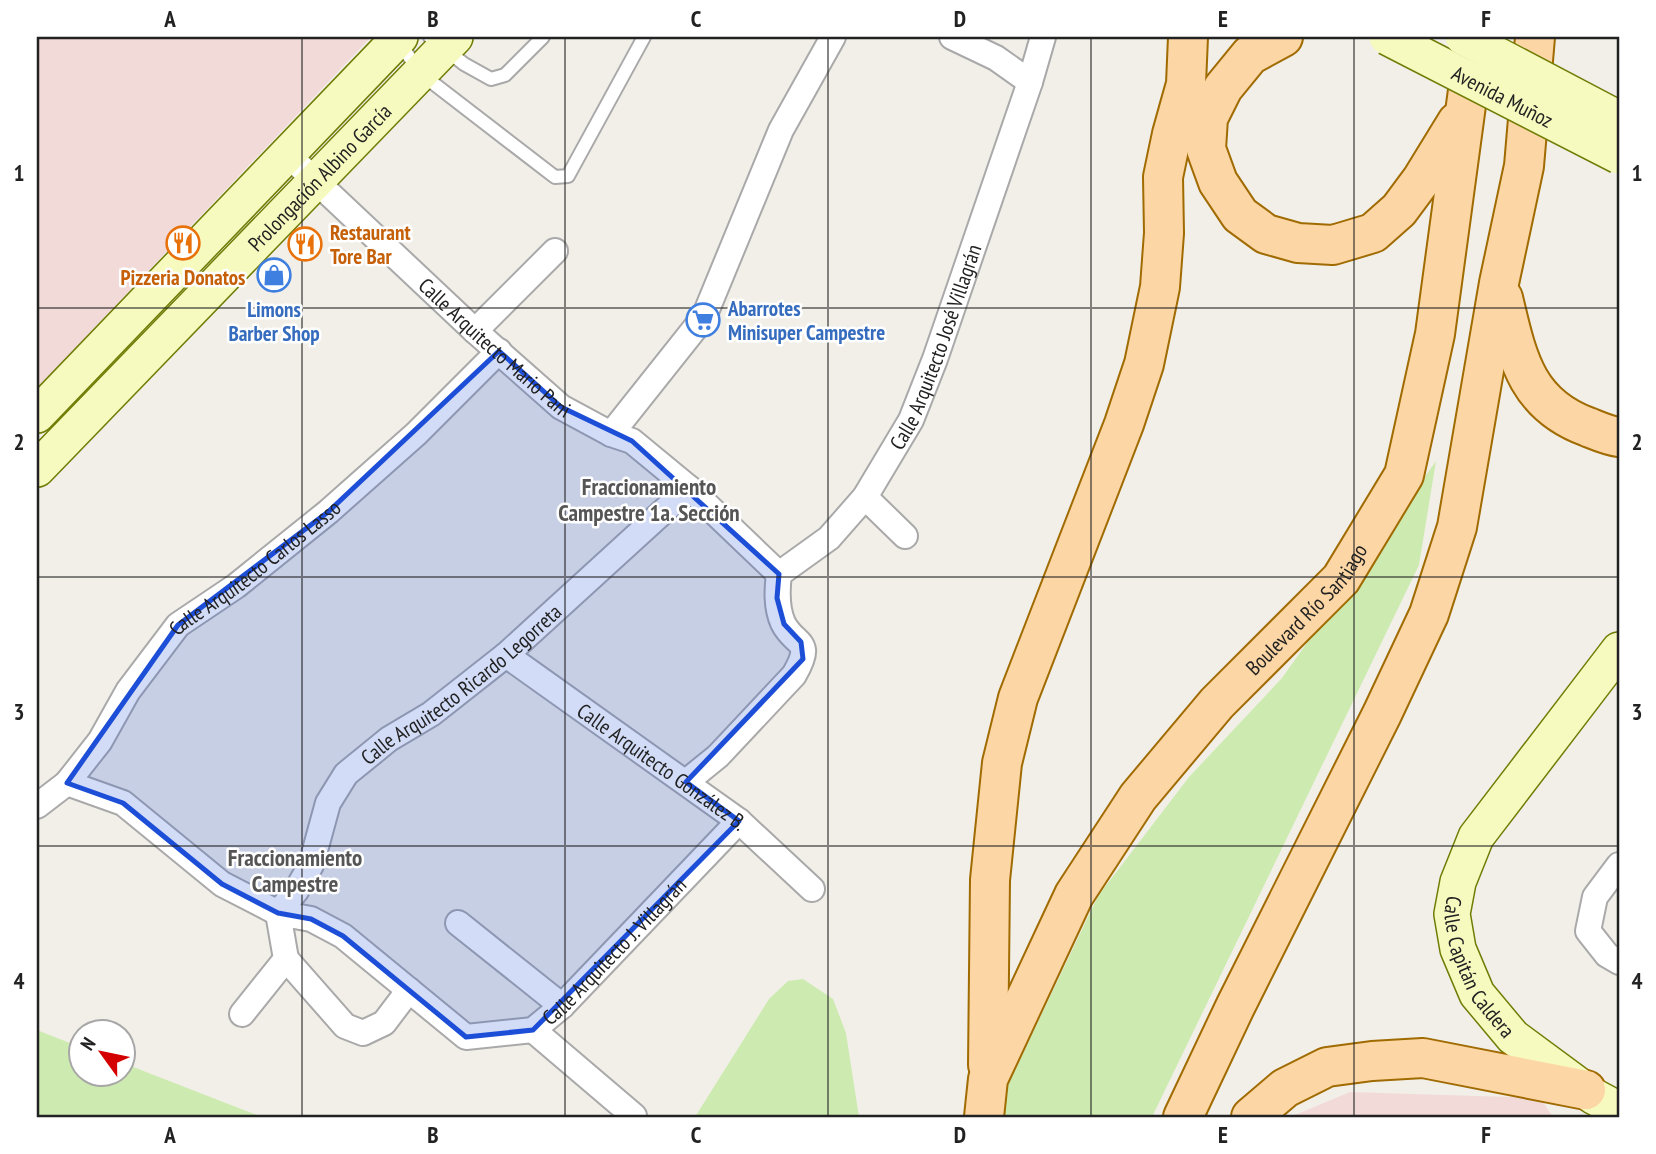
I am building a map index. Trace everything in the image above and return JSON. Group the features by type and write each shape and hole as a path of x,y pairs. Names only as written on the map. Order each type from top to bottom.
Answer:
{"main road":[{"path":"988,1079 990,880 1002,763 1018,698 1124,424 1144,364 1160,287 1164,233 1163,177 1186,84 1188,37"},
{"path":"1283,37 1250,55 1223,88 1208,118 1206,149 1218,182 1240,215 1266,234 1298,243 1333,245 1373,233 1399,210 1463,114"},
{"name":"Avenida Muñoz","path":"1463,37 1619,119"},
{"name":"Boulevard Río Santiago","path":"984,1117 988,1079 1074,895 1138,797 1217,703 1341,579 1404,475 1435,334 1475,37"},
{"path":"1524,166 1535,37"},
{"path":"1184,1117 1235,1007 1429,614 1457,527 1499,283 1556,37"},
{"name":"Avenida Muñoz","path":"1388,39 1619,156"},
{"name":"Prolongación Albino García","path":"37,415 287,154 420,44"},
{"name":"Prolongación Albino García","path":"40,460 315,182 420,44"},
{"path":"1499,283 1516,351 1533,387 1554,411 1582,425 1619,437"},
{"name":"Calle Capitán Caldera","path":"1596,1103 1513,1037 1477,994 1458,949 1452,914 1458,882 1476,837 1619,650"},
{"path":"1251,1117 1285,1087 1327,1067 1423,1058 1498,1071 1596,1103"}],"street":[{"path":"611,434 704,317 781,130 833,37"},
{"path":"953,37 996,58 1030,82"},
{"name":"Calle Arquitecto José Villagrán","path":"779,574 829,538 865,497 911,419 935,359 1043,37"},
{"name":"Calle Arquitecto Mario Pani","path":"287,154 475,331 561,407 611,434 632,441 689,488"},
{"path":"475,331 555,251"},
{"name":"Calle Arquitecto Carlos Lasso","path":"37,806 67,783 100,741 135,682 178,625 236,586 328,512 416,434 499,351"},
{"path":"686,782 718,756 794,675 803,659 801,642 783,624 776,598 779,574 689,488"},
{"name":"Calle Arquitecto Ricardo Legorreta","path":"278,913 296,891 311,865 328,803 346,774 389,739 431,714 506,655 689,488"},
{"path":"865,497 905,536"},
{"name":"Calle Arquitecto González B.","path":"506,655 739,821 812,889"},
{"path":"67,783 123,803 222,884 278,913 311,919 343,936 409,990 384,1023 363,1033 345,1026 286,959 278,913"},
{"name":"Calle Arquitecto J. Villagrán","path":"409,990 466,1037 533,1030 562,1006 739,821"},
{"path":"1619,865 1595,897 1588,931 1607,955 1619,962"},
{"path":"458,923 562,1006"},
{"path":"242,1014 286,959"},
{"path":"533,1030 634,1116"}],"lane":[{"path":"420,44 491,79 505,75 543,37"},
{"path":"420,44 555,177 568,176 644,37"}],"highlighted area":[{"path":"499,351 561,407 632,441 779,574 777,598 784,624 801,642 803,659 686,782 739,821 533,1030 466,1037 343,936 311,919 278,913 222,884 123,803 67,783 178,625 328,512"}],"shaded area":[{"path":"37,37 371,37 37,388"},
{"path":"1350,1092 1540,1098 1553,1117 1290,1117"}],"green space":[{"path":"1436,461 1419,565 1152,1117 1003,1117 1007,1087 1098,896 1189,777 1282,678"},
{"path":"803,979 833,999 846,1033 859,1117 695,1117 769,999 788,981"},
{"path":"37,1030 66,1041 66,1088 136,1088 136,1068 262,1117 37,1117"}],"place":[{"name":"Pizzeria Donatos","path":"183,243"},
{"name":"Restaurant Tore Bar","path":"305,244"},
{"name":"Limons Barber Shop","path":"274,275"},
{"name":"Abarrotes Minisuper Campestre","path":"703,320"}],"district":[{"name":"Fraccionamiento Campestre 1a. Sección","path":"649,499"},
{"name":"Fraccionamiento Campestre","path":"295,870"}]}
